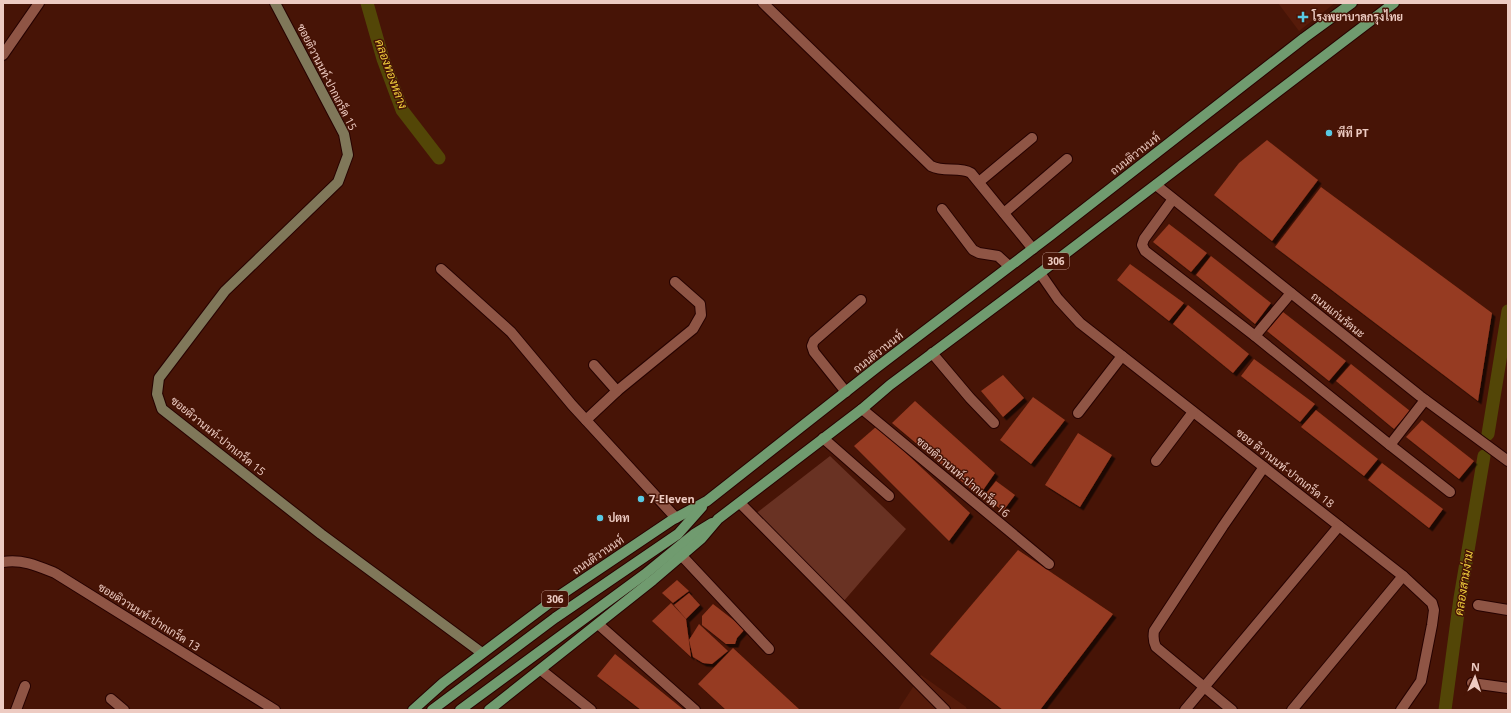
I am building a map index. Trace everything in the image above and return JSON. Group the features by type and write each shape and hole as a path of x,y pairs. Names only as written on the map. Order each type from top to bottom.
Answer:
{"main road":[{"name":"ถนนติวานนท์","path":"413,710 443,683 556,598 676,518 707,501 1298,42 1352,3"},
{"name":"306","path":"460,710 645,574 694,534 740,503 932,354 1394,3"},
{"name":"306","path":"432,710 554,618 678,534 707,501"},
{"name":"306","path":"489,710 682,556 701,540 718,519"}],"street":[{"path":"3,55 39,3"},
{"name":"ซอยติวานนท์-ปากเกร็ด 15","path":"275,3 344,134 348,155 338,182 225,290 159,378 157,394 162,409 321,534 482,653"},
{"path":"763,3 931,166 936,169 966,170 971,173 1033,248"},
{"path":"979,182 1032,138"},
{"path":"1004,213 1067,159"},
{"name":"ถนนแก่นรัตนะ","path":"1156,185 1425,400 1506,457"},
{"path":"1173,199 1144,239 1142,245 1145,252 1255,336 1450,492"},
{"path":"942,209 973,250 979,253 998,256 1009,266"},
{"path":"441,269 511,332 586,420 676,518"},
{"name":"ซอย ติวานนท์-ปากเกร็ด 18","path":"1040,273 1058,299 1080,323 1403,576 1432,603 1434,610 1422,681 1400,710"},
{"path":"586,420 617,391 693,329 700,315 700,304 675,282"},
{"path":"1255,336 1292,293"},
{"path":"846,392 814,352 812,346 814,341 861,300"},
{"path":"932,354 994,423"},
{"path":"1078,413 1122,356"},
{"path":"594,365 617,391"},
{"path":"1390,445 1425,400"},
{"name":"ซอยติวานนท์-ปากเกร็ด 16","path":"862,409 1049,564"},
{"path":"1156,461 1193,412"},
{"path":"823,438 889,496"},
{"path":"1232,710 1156,647 1154,631 1264,467"},
{"path":"740,503 945,710"},
{"path":"1185,710 1339,526"},
{"path":"682,556 768,649"},
{"name":"ซอยติวานนท์-ปากเกร็ด 13","path":"3,562 13,560 27,562 55,573 275,710"},
{"path":"1292,710 1403,576"},
{"path":"1478,605 1508,610"},
{"path":"598,624 694,710"},
{"path":"541,670 591,710"},
{"path":"1472,683 1508,688"},
{"path":"16,710 25,686"},
{"path":"111,699 124,710"}],"shaded area":[{"name":"โรงพยาบาลกรุงไทย","path":"1278,3 1335,3 1299,31"},
{"path":"830,456 906,529 843,602 754,515"},
{"path":"921,675 966,707 967,710 898,710"}],"building":[{"path":"1267,140 1318,180 1272,241 1214,195 1239,163"},
{"path":"1321,187 1492,313 1478,401 1275,247"},
{"path":"1169,224 1207,253 1191,272 1153,242"},
{"path":"1211,256 1271,303 1255,324 1196,275"},
{"path":"1130,264 1184,303 1169,321 1117,280"},
{"path":"1188,305 1249,354 1233,373 1173,324"},
{"path":"1283,312 1346,361 1329,381 1267,331"},
{"path":"1254,359 1315,404 1300,422 1241,376"},
{"path":"1351,364 1410,411 1394,429 1336,381"},
{"path":"1003,375 1024,398 1003,417 981,391"},
{"path":"1033,397 1065,420 1031,464 1000,440"},
{"path":"915,401 995,473 979,496 892,423"},
{"path":"1316,410 1378,459 1364,476 1301,427"},
{"path":"1422,420 1474,461 1459,479 1406,437"},
{"path":"877,426 970,513 949,541 854,446"},
{"path":"1078,433 1112,455 1080,507 1045,485"},
{"path":"1382,463 1443,509 1429,528 1368,480"},
{"path":"996,481 1015,495 1003,511 984,496"},
{"path":"1018,550 1113,614 1040,710 1003,710 930,654"},
{"path":"677,580 689,591 673,603 662,593"},
{"path":"689,593 700,605 686,619 674,605"},
{"path":"671,603 686,619 691,657 652,621"},
{"path":"713,604 745,629 737,638 735,644 726,644 702,625 702,616"},
{"path":"699,624 728,651 712,664 703,663 693,657 689,640"},
{"path":"733,648 800,710 726,710 698,684"},
{"path":"615,654 684,710 641,710 597,676"}],"waterway":[{"name":"คลองทองหลาง","path":"367,3 383,59 402,110 439,158"},
{"name":"คลองสามง่าม","path":"1488,434 1508,311"},
{"name":"คลองสามง่าม","path":"1445,710 1460,598 1484,456"}],"place":[{"name":"โรงพยาบาลกรุงไทย","path":"1303,17"},
{"name":"พีที PT","path":"1329,133"},
{"name":"7-Eleven","path":"641,499"},
{"name":"ปตท","path":"600,518"}]}
